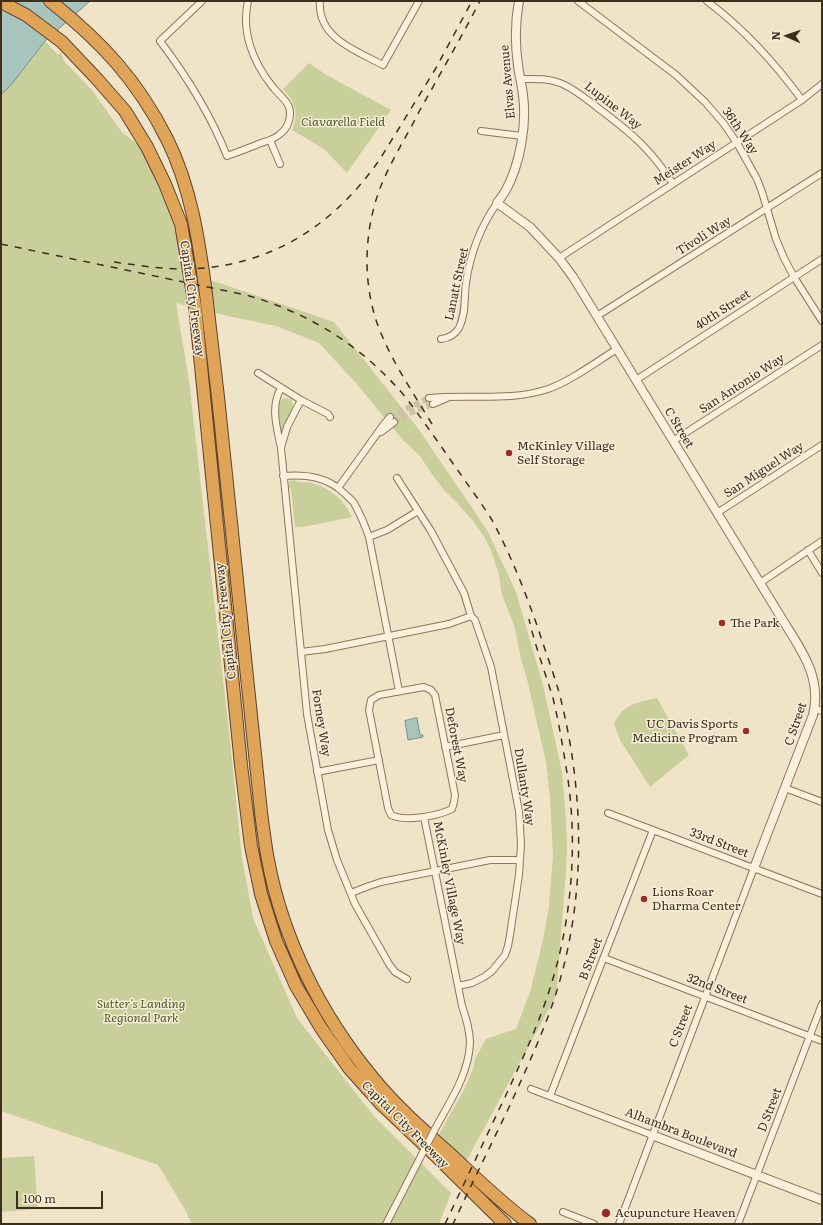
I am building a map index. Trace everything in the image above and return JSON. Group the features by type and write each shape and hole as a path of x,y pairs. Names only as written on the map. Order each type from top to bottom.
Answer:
{"highway":[{"name":"Capital City Freeway","path":"50,1 76,21 97,41 117,62 145,99 167,139 184,182 196,229 204,276 222,436 260,812 268,860 280,908 300,960 318,998 344,1040 373,1079 407,1114 484,1186 530,1224"},
{"name":"Capital City Freeway","path":"1,2 26,15 62,42 125,111 147,147 165,184 181,224 195,306 250,846 261,894 276,941 296,986 321,1028 349,1068 382,1105 437,1157 499,1220 505,1224"},
{"path":"484,1186 538,1224"}],"street":[{"path":"202,1 160,41 179,66 203,104 227,156 278,136 287,126 290,112 288,105 269,83 252,53 246,34 245,19 248,1"},
{"path":"320,1 323,22 334,37 346,46 383,65 419,1"},
{"name":"Elvas Avenue","path":"497,203 506,190 514,170 522,136 523,96 516,50 519,1"},
{"name":"36th Way","path":"578,1 676,75 715,113 737,143 757,179 776,239 784,258 794,277 822,321"},
{"path":"707,1 734,23 756,44 775,65 802,100"},
{"name":"Lupine Way","path":"520,79 547,80 562,84 576,91 629,131 643,144 659,163 673,184"},
{"name":"Meister Way","path":"559,258 802,100 822,84"},
{"path":"481,131 522,136"},
{"path":"270,140 280,164"},
{"name":"Tivoli Way","path":"597,316 822,173"},
{"name":"C Street","path":"497,203 530,226 573,276 812,669 816,688 818,710 785,788 754,868 619,1224"},
{"name":"Lanatt Street","path":"441,338 453,335 458,329 462,320 466,282 473,255 484,224 497,203"},
{"name":"40th Street","path":"636,380 822,259"},
{"name":"San Antonio Way","path":"673,441 822,345"},
{"path":"431,401 448,398 502,397 529,394 549,388 569,379 617,349"},
{"path":"258,374 300,400 328,414 330,417"},
{"name":"Forney Way","path":"280,388 275,403 275,418 281,448 307,714 328,830 336,856 355,904 389,964 395,972 407,979"},
{"name":"Forney Way","path":"281,448 287,427 300,400"},
{"path":"338,488 375,437 392,420"},
{"name":"San Miguel Way","path":"717,513 822,445"},
{"path":"283,476 309,476 320,478 338,488 353,502 369,537 399,691"},
{"name":"Dullanty Way","path":"397,478 432,531 464,593 471,616 475,620 491,667 519,811 521,844 518,886 508,946 505,954 492,971 478,981 458,986"},
{"path":"369,537 387,530 418,511"},
{"path":"760,583 822,541"},
{"path":"808,550 822,572"},
{"path":"301,652 325,649 449,624 471,616"},
{"name":"Deforest Way","path":"399,691 424,687 431,690 435,695 444,748 455,795 452,809 446,812 424,817"},
{"name":"McKinley Village Way","path":"386,1224 463,1076 469,1055 470,1043 424,817 396,818 391,815 388,808 369,710 371,700 379,695 399,691"},
{"path":"444,748 504,736"},
{"path":"317,772 379,760"},
{"path":"785,788 822,802"},
{"name":"33rd Street","path":"608,813 822,894"},
{"name":"B Street","path":"550,1096 653,830"},
{"path":"351,893 381,882 490,860 520,860"},
{"name":"32nd Street","path":"604,958 822,1041"},
{"name":"D Street","path":"738,1224 822,1004"},
{"name":"Alhambra Boulevard","path":"531,1089 822,1200"},
{"path":"564,1212 594,1224"}],"green space":[{"name":"Sutter's Landing Regional Park","path":"45,41 58,55 61,52 64,61 91,89 122,132 163,164 199,276 334,322 417,427 487,530 516,592 543,685 562,772 567,844 556,996 463,1167 439,1134 464,1090 473,1069 475,1059 486,1039 516,1029 530,992 542,944 549,906 553,856 550,798 546,762 514,625 502,595 499,575 493,556 485,538 473,521 444,490 420,456 402,439 355,382 319,343 276,326 209,312 176,303 189,380 242,858 253,918 297,1018 373,1115 451,1193 439,1224 192,1224 158,1165 1,1111 1,95 11,85"},
{"name":"Ciavarella Field","path":"309,63 325,74 391,110 347,173 324,149 292,130 295,119 295,108 283,89"},
{"path":"282,399 291,399 293,406 281,437 278,418 279,408"},
{"path":"294,480 312,483 325,488 341,501 352,517 308,526 295,527 291,489 288,486 290,481"},
{"path":"657,698 689,755 650,787 620,740 614,724 621,712 626,708 643,701"},
{"path":"34,1156 38,1209 1,1212 1,1158"}],"water":[{"path":"1,1 90,1 45,41 11,85 1,95"},
{"path":"417,718 420,735 423,735 423,737 408,740 405,721"}],"tunnel":[{"path":"390,417 429,398"},
{"path":"394,422 409,413 433,404"}],"railway":[{"path":"114,262 175,269 215,267 243,261 271,252 296,239 319,223 341,205 362,183 380,159 436,68 472,1"},
{"path":"432,424 395,362 377,323 372,307 367,275 368,242 373,210 382,183 480,1"},
{"path":"1,244 246,295 270,303 314,322 334,334 373,363 407,399 484,508 506,547 534,617 561,700 569,736 578,808 579,844 577,880 574,916 567,952 548,1017 511,1103 453,1224"},
{"path":"445,1224 518,1069 541,1014 558,960 568,907 571,880 572,826 567,773 553,698 529,619"}],"place":[{"name":"McKinley Village Self Storage","path":"509,453"},
{"name":"The Park","path":"722,623"},
{"name":"UC Davis Sports Medicine Program","path":"746,731"},
{"name":"Lions Roar Dharma Center","path":"644,899"},
{"name":"Acupuncture Heaven","path":"606,1213"}]}
